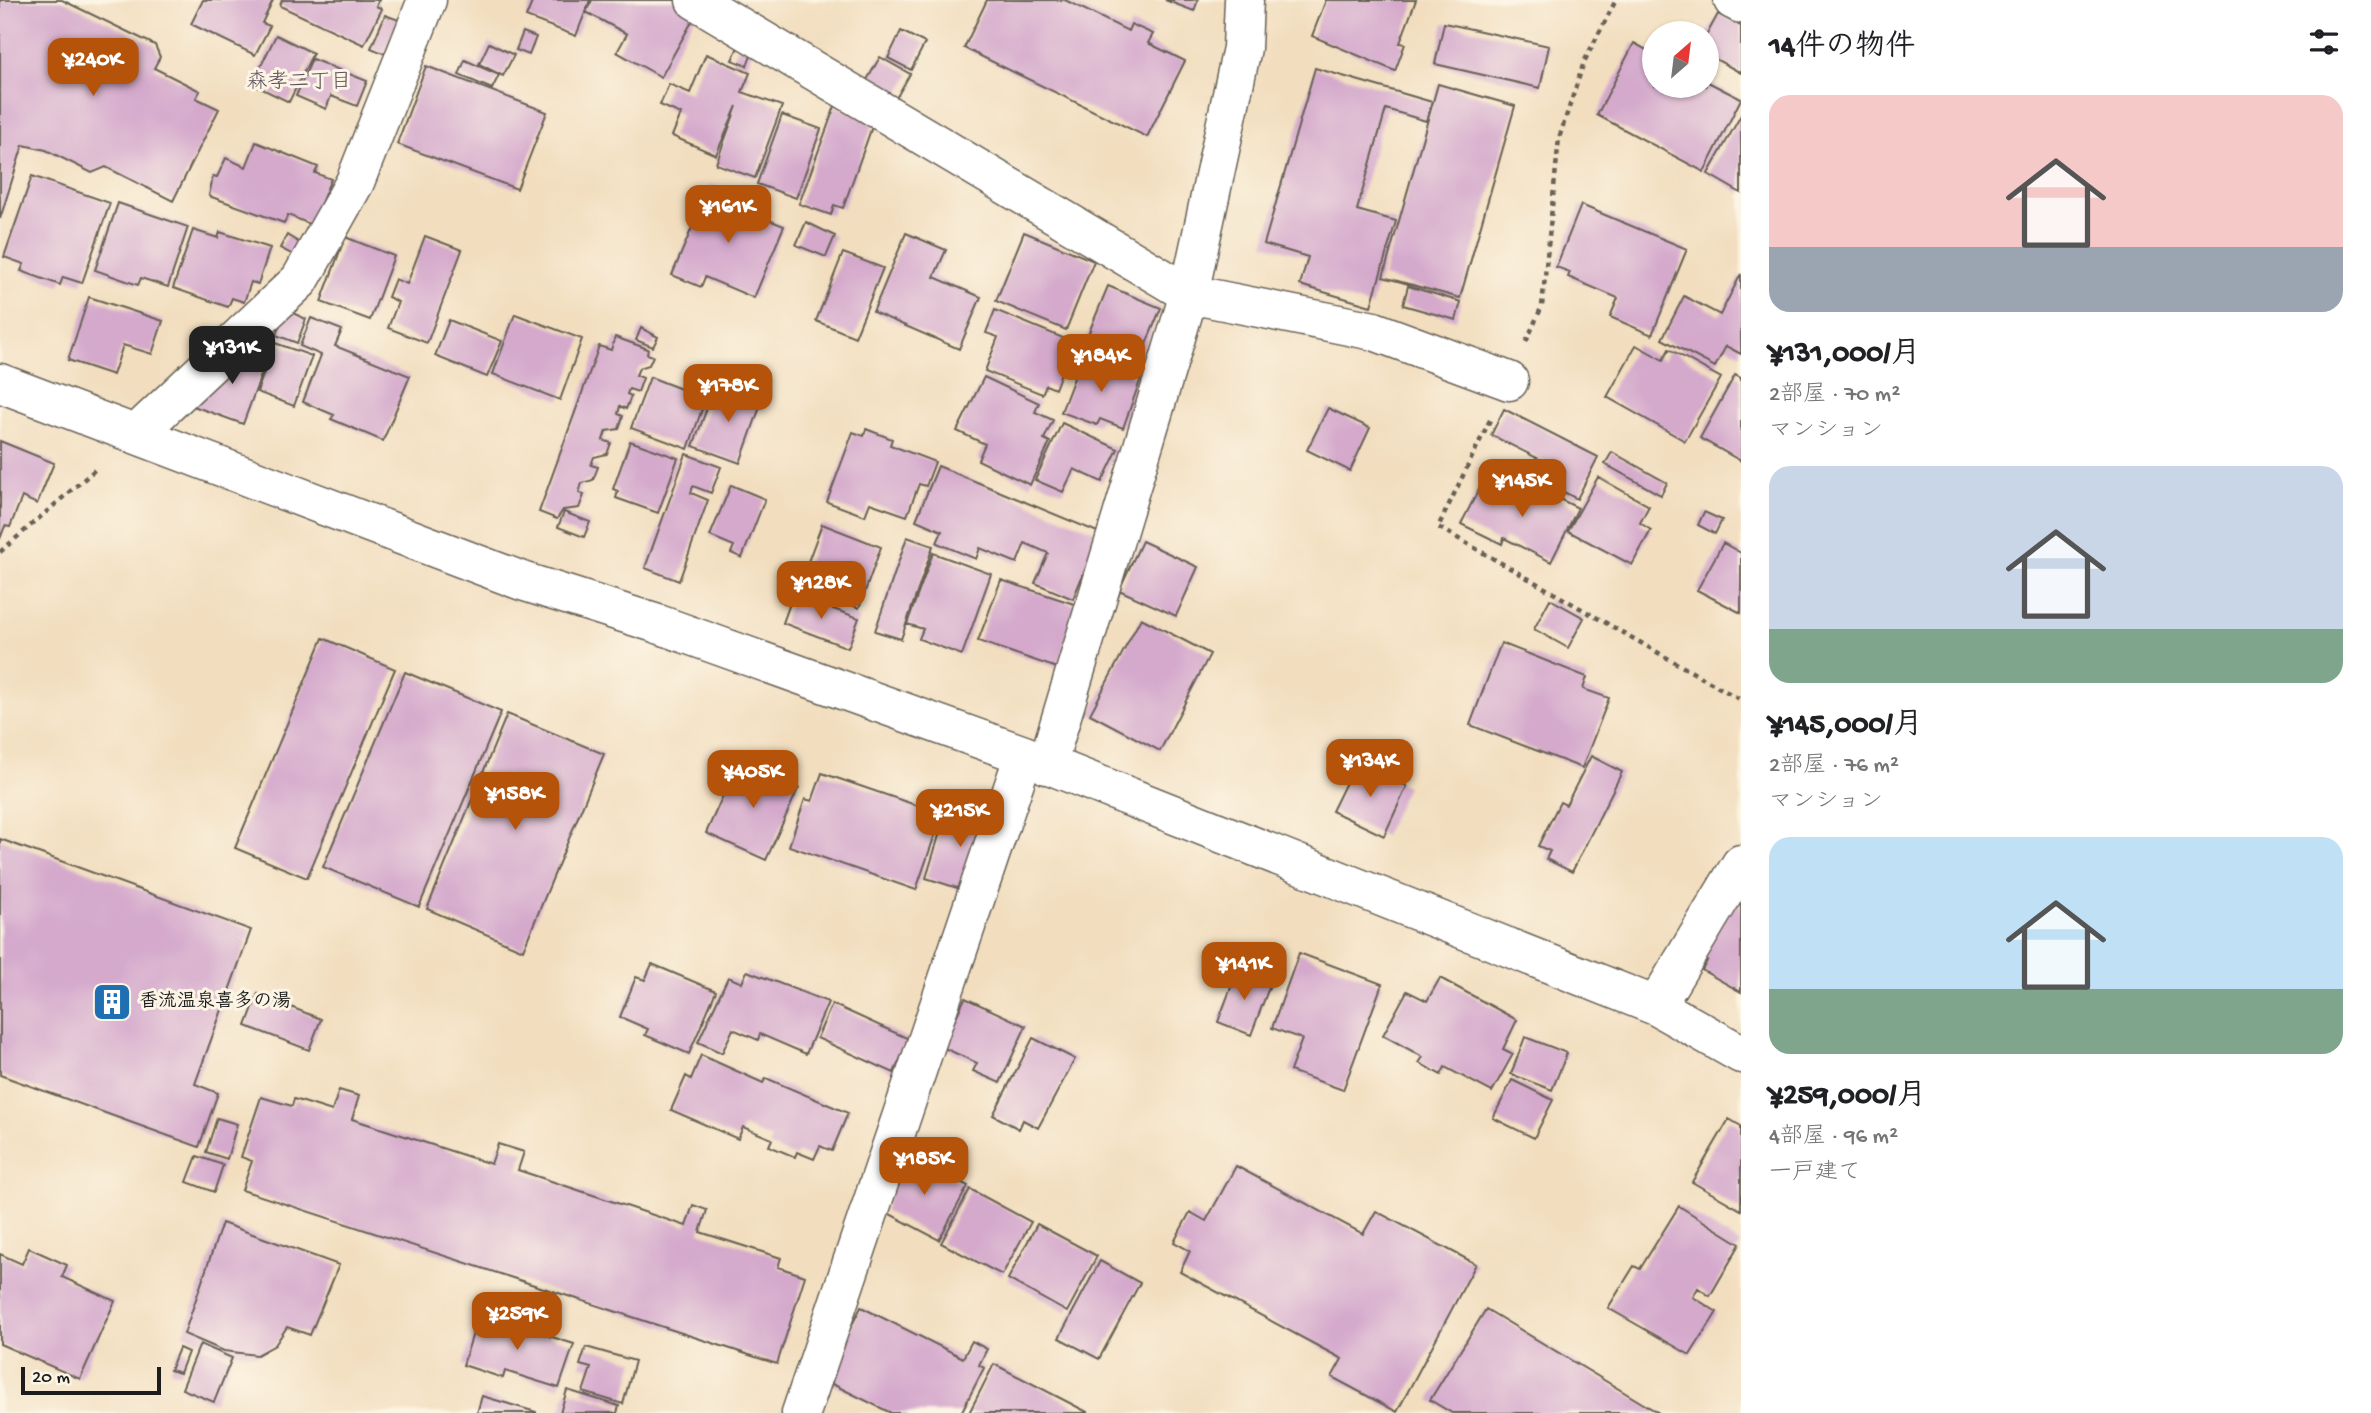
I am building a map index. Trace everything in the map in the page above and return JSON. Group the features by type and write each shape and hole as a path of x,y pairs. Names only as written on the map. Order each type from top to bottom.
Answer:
{"street":[{"path":"136,435 300,280 355,182 427,0"},
{"path":"695,0 1189,294 1374,331 1509,381"},
{"path":"801,1413 1035,760 1189,294 1242,48 1244,0"},
{"path":"1733,0 1741,4"},
{"path":"0,383 522,582 657,624 1035,760 1656,1006 1741,1054"},
{"path":"1656,1006 1741,864"}],"path":[{"path":"1616,0 1584,62 1559,138 1542,306 1438,527 1741,700"},
{"path":"0,552 136,435"}],"building":[{"path":"0,0 62,0 155,45 160,57 154,68 200,91 196,98 219,109 173,201 106,167 92,173 46,150 23,145 0,219"},
{"path":"203,0 273,0 262,23 270,26 255,55 191,24"},
{"path":"282,0 379,0 376,6 382,9 364,45 280,6"},
{"path":"533,0 590,0 576,36 526,17"},
{"path":"592,0 685,0 699,9 661,77 617,52 627,34 586,12"},
{"path":"987,0 1065,0 1128,31 1131,24 1153,34 1148,43 1185,61 1147,137 964,48"},
{"path":"1165,0 1198,0 1194,11"},
{"path":"1326,0 1416,0 1400,43 1405,44 1395,71 1312,36"},
{"path":"1718,14 1741,26 1741,73 1719,61 1719,21 1714,21"},
{"path":"385,15 399,20 385,54 371,48"},
{"path":"1444,23 1549,46 1540,88 1435,64"},
{"path":"901,31 925,43 911,70 888,58"},
{"path":"523,32 536,37 529,55 516,50"},
{"path":"276,35 313,53 289,102 252,84"},
{"path":"489,43 514,55 503,76 479,64"},
{"path":"740,43 753,50 747,66 732,60"},
{"path":"1634,43 1642,47 1642,98 1719,98 1719,88 1741,99 1704,172 1597,115"},
{"path":"706,54 750,73 742,92 782,106 755,178 716,164 737,106 716,155 672,136 681,114 660,105 669,84 690,93"},
{"path":"880,57 910,74 894,102 864,85"},
{"path":"312,59 367,81 357,106 331,96 326,109 296,96"},
{"path":"465,60 499,75 492,89 459,75"},
{"path":"426,66 547,112 517,189 397,144"},
{"path":"1315,68 1432,102 1426,121 1386,109 1357,210 1396,221 1371,306 1300,285 1308,257 1264,244"},
{"path":"1438,84 1515,106 1460,298 1383,277"},
{"path":"835,106 874,121 843,208 834,205 831,215 799,204"},
{"path":"782,115 821,129 796,198 757,184"},
{"path":"1741,115 1741,193 1708,174"},
{"path":"256,142 318,167 315,173 331,179 312,225 288,215 284,223 209,196 213,176 217,177 226,158 246,167"},
{"path":"32,176 110,203 82,283 63,277 60,285 21,271 24,264 4,257"},
{"path":"710,185 741,198 737,207 784,226 754,298 705,277 701,287 672,275"},
{"path":"118,203 188,227 168,287 141,278 138,285 95,270"},
{"path":"1581,205 1687,249 1652,335 1610,317 1618,298 1568,277 1570,272 1556,267"},
{"path":"806,222 835,236 826,257 796,245"},
{"path":"193,230 218,238 220,232 270,248 258,284 251,282 244,302 232,298 228,307 173,288"},
{"path":"1024,232 1094,261 1066,330 996,301"},
{"path":"906,233 946,250 934,277 981,297 959,349 873,312"},
{"path":"287,235 303,245 297,257 280,248"},
{"path":"425,236 462,250 427,343 388,328 398,302 388,297 395,279 407,284"},
{"path":"345,237 394,256 370,320 321,302"},
{"path":"843,253 883,268 855,337 816,321"},
{"path":"1741,274 1741,354 1726,346 1715,367 1662,339 1684,296 1720,315"},
{"path":"1108,286 1161,308 1141,356 1136,354 1132,363 1093,348 1096,340 1087,337"},
{"path":"1408,286 1461,302 1456,320 1403,305"},
{"path":"89,297 163,321 152,354 123,345 113,375 68,360"},
{"path":"286,310 306,319 297,343 276,335"},
{"path":"995,310 1068,340 1062,355 1067,357 1055,389 1046,385 1042,394 985,371 998,337 986,333"},
{"path":"515,314 582,339 560,400 493,374"},
{"path":"311,318 342,330 335,346 410,376 383,441 331,419 334,415 303,402 321,355 300,346"},
{"path":"449,320 502,341 487,377 435,356"},
{"path":"641,328 658,337 653,347 636,340"},
{"path":"615,337 648,349 647,354 653,356 649,365 639,368 636,375 643,378 638,392 629,389 627,394 631,396 626,409 620,406 618,414 623,416 619,429 606,431 603,440 611,443 607,454 594,457 591,465 598,467 593,480 582,483 579,493 584,495 579,508 563,510 557,519 539,512 599,346 611,350"},
{"path":"275,343 312,356 294,406 257,392"},
{"path":"1636,345 1663,360 1669,349 1721,378 1685,441 1607,397"},
{"path":"242,346 268,356 243,424 185,403"},
{"path":"1082,357 1141,378 1123,428 1100,419 1097,425 1061,412"},
{"path":"1735,375 1741,378 1741,461 1700,438"},
{"path":"650,377 694,394 698,385 709,389 688,449 631,428"},
{"path":"984,377 1039,403 1035,412 1053,420 1044,439 1050,442 1030,485 978,460 985,444 957,431"},
{"path":"716,384 762,401 740,463 693,446"},
{"path":"1328,408 1370,428 1350,471 1307,450"},
{"path":"1504,409 1598,457 1577,499 1556,488 1565,472 1491,435"},
{"path":"1062,423 1118,449 1102,482 1074,469 1063,492 1035,480"},
{"path":"866,429 892,439 890,445 935,462 926,486 919,484 907,516 870,503 865,516 827,502 853,432 864,436"},
{"path":"0,441 54,463 37,504 22,497 10,527 5,526 0,539"},
{"path":"630,441 678,458 658,513 616,498 618,491 613,489"},
{"path":"1612,452 1667,483 1661,495 1605,464"},
{"path":"686,454 721,467 711,493 693,486 691,493 708,500 679,581 645,568"},
{"path":"938,466 1100,533 1073,599 1035,583 1048,553 1025,543 1017,563 980,548 976,559 937,543 942,531 916,520"},
{"path":"1598,477 1649,506 1640,523 1651,530 1632,565 1568,531"},
{"path":"1482,483 1522,503 1531,485 1578,508 1551,562 1504,538 1502,544 1461,524"},
{"path":"731,485 765,499 742,558 731,553 734,546 710,536"},
{"path":"564,512 590,522 584,537 558,527"},
{"path":"1704,512 1722,520 1715,534 1698,525"},
{"path":"822,524 881,547 859,608 799,586"},
{"path":"907,537 933,546 901,639 875,631"},
{"path":"1142,541 1198,567 1176,616 1119,590"},
{"path":"1723,543 1741,553 1741,613 1697,590"},
{"path":"933,553 991,574 962,655 919,639 923,629 907,624"},
{"path":"1001,580 1077,605 1057,668 978,641"},
{"path":"793,595 859,618 848,648 783,623"},
{"path":"1550,599 1584,618 1568,648 1534,629"},
{"path":"1141,618 1210,654 1160,751 1090,714"},
{"path":"323,638 395,669 307,878 235,848"},
{"path":"1501,643 1587,677 1583,689 1609,698 1582,768 1470,725"},
{"path":"405,672 501,712 419,907 323,867"},
{"path":"507,714 604,754 523,950 427,909"},
{"path":"1591,756 1622,772 1572,872 1546,859 1550,851 1538,846 1560,802 1566,805"},
{"path":"739,760 799,787 766,860 706,833"},
{"path":"1356,762 1407,786 1384,836 1332,811"},
{"path":"822,773 942,814 916,890 789,846 805,799 812,801"},
{"path":"968,806 994,814 970,892 926,878 946,813 964,819"},
{"name":"香流温泉喜多の湯","path":"0,839 251,930 195,1084 218,1093 199,1147 0,1075"},
{"path":"1733,900 1741,905 1741,992 1702,970 1707,961 1701,957"},
{"path":"1299,953 1382,984 1343,1090 1290,1071 1302,1039 1272,1028"},
{"path":"652,964 716,991 689,1054 645,1035 648,1029 620,1017 636,977 645,980"},
{"path":"1238,969 1271,982 1251,1035 1218,1022"},
{"path":"747,971 828,1002 806,1054 760,1034 758,1040 733,1029 722,1053 698,1042 728,977 742,983"},
{"path":"1440,978 1517,1020 1503,1049 1513,1054 1492,1092 1445,1067 1441,1075 1419,1063 1423,1057 1383,1035 1407,991 1427,1001"},
{"path":"258,994 321,1019 309,1050 246,1026"},
{"path":"965,998 1026,1026 1000,1083 973,1071 977,1063 942,1047"},
{"path":"832,1004 909,1039 894,1073 817,1038"},
{"path":"1525,1037 1567,1053 1552,1090 1511,1074"},
{"path":"1033,1038 1075,1059 1038,1128 1023,1120 1019,1129 993,1115"},
{"path":"701,1055 763,1083 766,1078 848,1113 832,1151 820,1146 814,1159 797,1152 795,1157 769,1146 772,1139 743,1127 738,1139 671,1110 686,1076 691,1079"},
{"path":"1512,1080 1553,1100 1534,1138 1493,1118"},
{"path":"339,1090 359,1096 352,1119 491,1164 498,1144 524,1152 518,1170 686,1226 693,1205 707,1210 700,1232 781,1258 778,1267 805,1276 777,1364 242,1190 252,1161 241,1157 261,1097 292,1106 294,1099 332,1111"},
{"path":"217,1118 237,1124 227,1159 206,1152"},
{"path":"1729,1119 1741,1126 1741,1210 1692,1182"},
{"path":"905,1153 968,1186 939,1240 884,1211"},
{"path":"197,1156 223,1165 214,1192 187,1182"},
{"path":"1236,1166 1363,1234 1376,1211 1476,1264 1397,1412 1332,1377 1342,1359 1180,1272 1190,1251 1174,1242 1190,1212 1206,1221"},
{"path":"970,1189 1031,1222 1002,1275 941,1243"},
{"path":"1679,1206 1740,1244 1710,1296 1698,1288 1693,1297 1717,1312 1690,1355 1608,1308 1634,1266 1640,1269"},
{"path":"222,1223 339,1265 310,1335 287,1327 275,1345 257,1355 224,1351 184,1334"},
{"path":"1037,1224 1097,1256 1067,1312 1008,1279"},
{"path":"29,1248 67,1265 62,1277 115,1301 80,1379 0,1344 0,1254 22,1264"},
{"path":"1100,1261 1140,1283 1099,1359 1059,1338"},
{"path":"861,1307 963,1358 972,1341 987,1349 979,1365 984,1368 961,1413 891,1413 824,1380"},
{"path":"1486,1309 1659,1413 1452,1413 1430,1400"},
{"path":"479,1314 574,1344 559,1388 505,1371 503,1378 463,1365"},
{"path":"200,1344 232,1358 214,1402 182,1389"},
{"path":"586,1347 635,1361 623,1404 583,1392 591,1368 580,1365"},
{"path":"179,1348 188,1352 180,1373 170,1370"},
{"path":"994,1364 1089,1413 969,1413"},
{"path":"567,1390 619,1406 617,1413 560,1413"},
{"path":"482,1396 536,1412 536,1413 477,1413"}],"place":[{"name":"香流温泉喜多の湯","path":"112,1002"}],"district":[{"name":"森孝二丁目","path":"299,83"}]}
